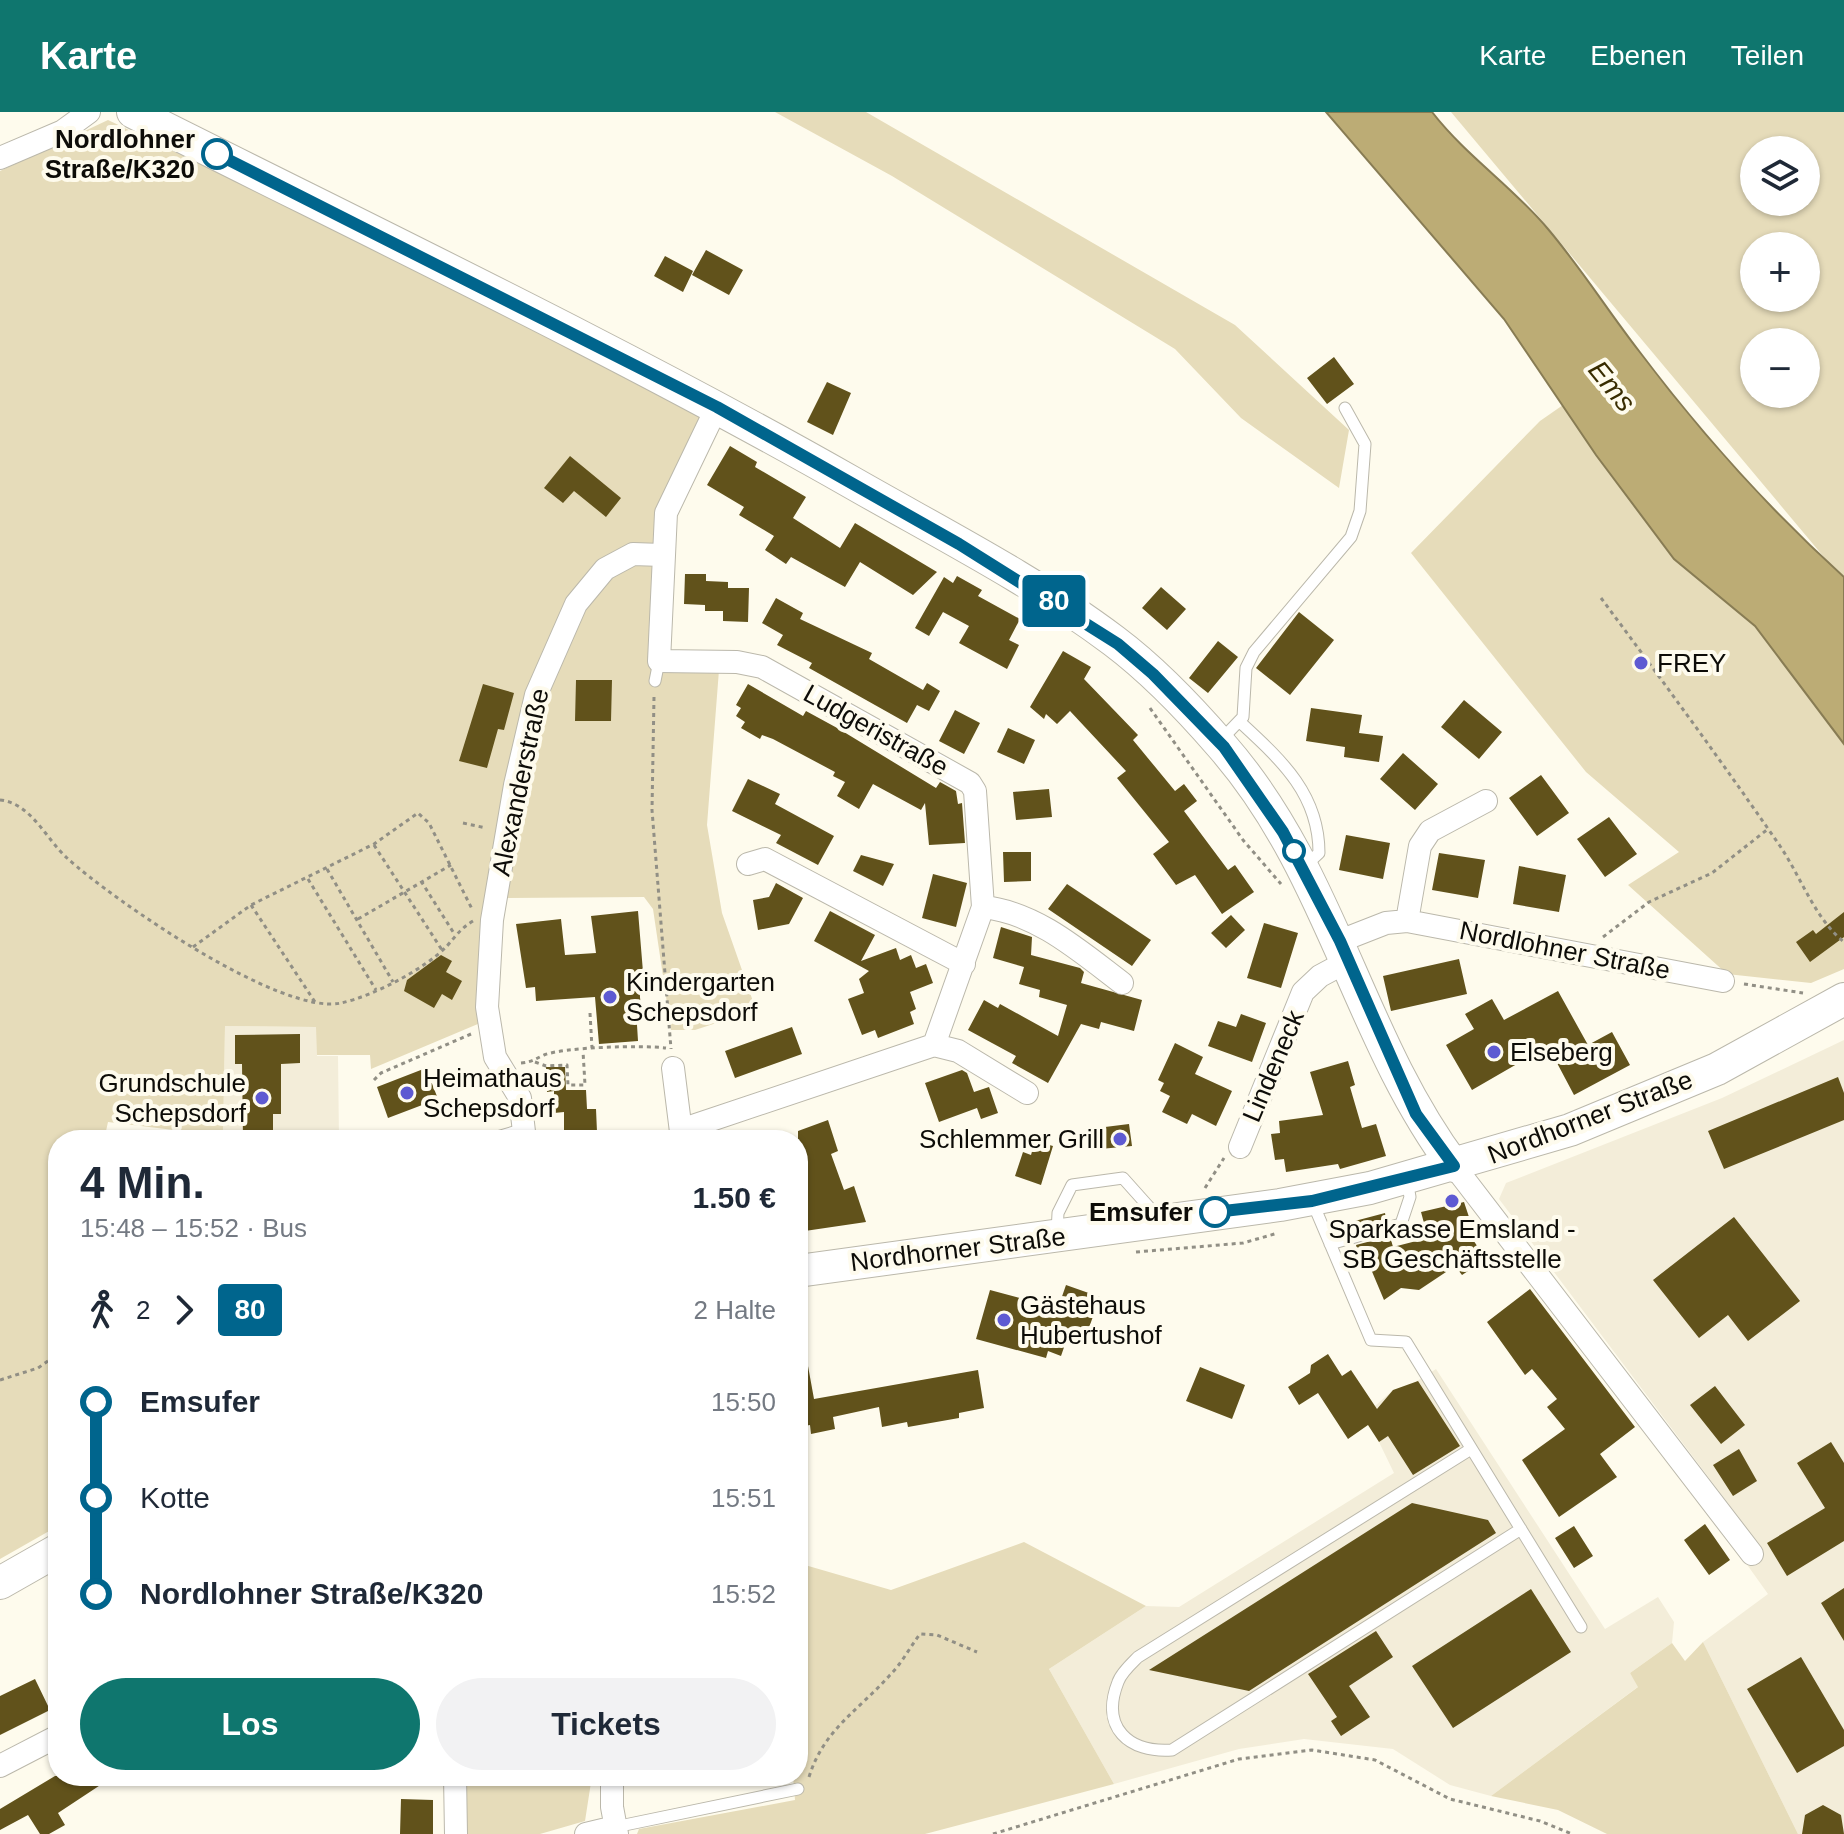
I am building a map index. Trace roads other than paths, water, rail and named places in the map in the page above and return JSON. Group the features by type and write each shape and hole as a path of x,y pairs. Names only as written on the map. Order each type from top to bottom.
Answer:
{"street":[{"path":"1,156 63,131 89,112"},
{"path":"133,112 717,407 959,544 1102,632 1230,733 1256,790 1310,881 1416,1114 1752,1554"},
{"path":"662,555 666,513 717,407"},
{"name":"Alexanderstraße","path":"524,1130 520,1098 495,1057 489,1026 482,921 507,832 536,695 576,604 605,569 633,554 662,555"},
{"name":"Ludgeristraße","path":"662,555 657,671 737,662 762,667 970,783 975,791 983,907 934,1045"},
{"path":"1407,921 1420,846 1430,831 1486,801"},
{"path":"748,864 765,859 964,964"},
{"path":"983,907 1003,909 1053,932 1122,983"},
{"name":"Nordlohner Straße","path":"1344,951 1386,923 1407,921 1584,952 1723,981"},
{"name":"Lindeneck","path":"1240,1147 1303,992 1344,951"},
{"name":"Nordhorner Straße","path":"808,1270 1312,1201 1406,1179 1570,1130 1717,1069 1844,999"},
{"path":"695,1130 934,1045 958,1051 1027,1093"},
{"path":"672,1058 680,1130"},
{"path":"0,1583 48,1556"},
{"path":"0,1766 48,1741"},
{"path":"455,1786 456,1834"},
{"path":"586,1834 616,1831 613,1786"}],"lane":[{"path":"1230,733 1246,668 1254,652 1351,537 1360,511 1365,444 1345,408"},
{"path":"1056,1236 1058,1213 1072,1185 1123,1178 1174,1218"},
{"path":"1330,1244 1401,1224 1410,1197 1406,1179"},
{"path":"1312,1201 1371,1340 1406,1342 1581,1627"},
{"path":"1471,1449 1138,1657 1118,1680 1112,1706 1115,1725 1128,1743 1149,1752 1172,1750 1521,1529"},
{"path":"616,1831 798,1789"}],"water":[{"name":"Ems","path":"1326,112 1432,112 1548,229 1662,381 1711,440 1762,497 1844,577 1844,744 1755,626 1674,559 1596,455 1504,319"}],"place":[{"name":"Nordlohner Straße/K320","path":"217,154"},
{"name":"FREY","path":"1641,663"},
{"name":"Kindergarten Schepsdorf","path":"610,997"},
{"name":"Elseberg","path":"1494,1052"},
{"name":"Heimathaus Schepsdorf","path":"407,1093"},
{"name":"Grundschule Schepsdorf","path":"262,1098"},
{"name":"Schlemmer Grill","path":"1120,1139"},
{"name":"Sparkasse Emsland - SB Geschäftsstelle","path":"1452,1201"},
{"name":"Emsufer","path":"1215,1212"},
{"name":"Gästehaus Hubertushof","path":"1004,1320"}]}
